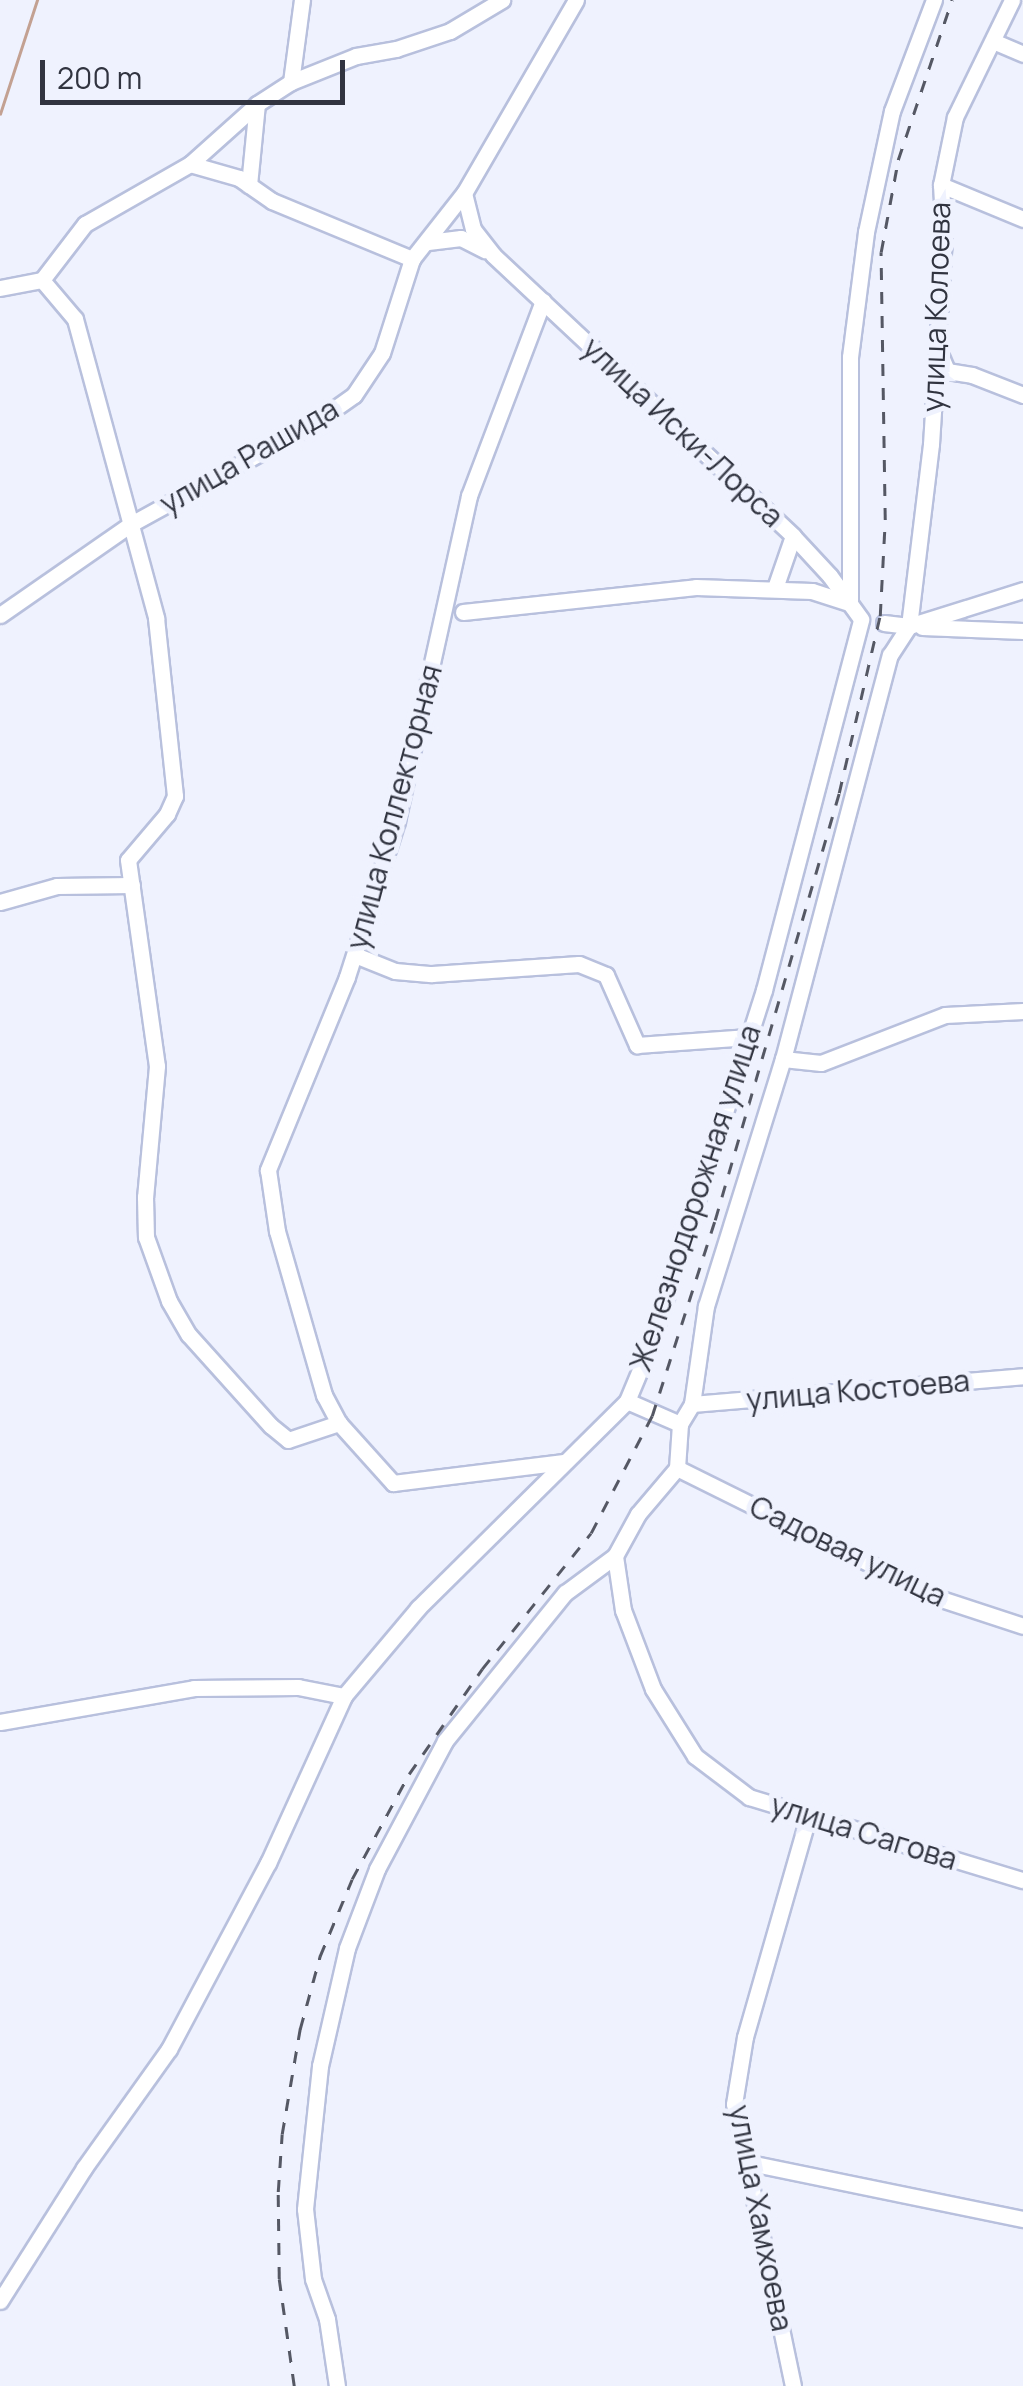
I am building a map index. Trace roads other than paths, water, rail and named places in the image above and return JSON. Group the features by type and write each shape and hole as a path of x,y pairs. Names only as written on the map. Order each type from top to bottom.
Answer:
{"street":[{"path":"292,82 302,0"},
{"path":"0,288 42,280 85,224 190,164 257,104 292,82 356,56 450,31 502,0"},
{"name":"улица Рашида","path":"0,615 131,524 313,424 354,396 382,353 412,260 464,193 576,0"},
{"path":"463,612 696,586 812,591 850,603 850,358 866,232 892,111 934,0"},
{"name":"улица Колоева","path":"909,626 930,444 944,238 942,185 955,117 1012,0"},
{"path":"992,41 1023,54"},
{"path":"249,185 257,104"},
{"path":"190,164 249,185 272,201 412,260"},
{"path":"942,185 1023,218"},
{"path":"464,193 473,229 493,255"},
{"path":"428,242 461,238 493,255"},
{"name":"улица Иски-Лорса","path":"493,255 793,536 850,603 873,621"},
{"path":"42,280 74,319 156,618 175,796 167,814 128,860 156,1066 145,1198 146,1236 154,1266 189,1335 270,1426 288,1440 339,1424"},
{"name":"улица Коллекторная","path":"542,301 469,496 419,739 354,956 268,1170 276,1231 324,1395 339,1424 393,1483 564,1462"},
{"path":"935,342 947,370 972,374 1023,395"},
{"path":"775,588 793,536"},
{"path":"830,576 841,576 850,568"},
{"path":"337,2386 328,2319 313,2279 305,2209 320,2066 347,1948 376,1868 445,1740 565,1593 616,1556 638,1514 677,1468 680,1424 692,1404 706,1306 783,1059 890,655 909,626 1023,590"},
{"path":"873,621 1023,631"},
{"name":"Железнодорожная улица","path":"0,2302 40,2234 169,2049 268,1863 344,1696 418,1608 627,1402 652,1341 748,1037 873,621"},
{"path":"0,902 57,886 132,885"},
{"path":"354,956 395,970 432,974 579,964 606,975 638,1045 748,1037"},
{"path":"783,1059 820,1063 944,1015 1023,1011"},
{"name":"улица Костоева","path":"692,1404 1023,1376"},
{"path":"627,1402 680,1424"},
{"name":"Садовая улица","path":"677,1468 942,1599 1023,1626"},
{"name":"улица Сагова","path":"616,1556 623,1610 653,1689 695,1756 749,1797 1023,1880"},
{"path":"0,1722 194,1688 298,1688 344,1696"},
{"name":"улица Хамхоева","path":"793,2386 783,2321 744,2162 734,2104 746,2037 808,1818"},
{"path":"744,2162 1023,2220"}],"waterway":[{"path":"0,114 37,0"}],"railway":[{"path":"294,2386 279,2279 278,2192 282,2134 300,2029 320,1956 352,1879 409,1774 482,1669 591,1533 652,1416 715,1220 839,793 880,616 885,520 881,252 898,160 952,0"}]}
